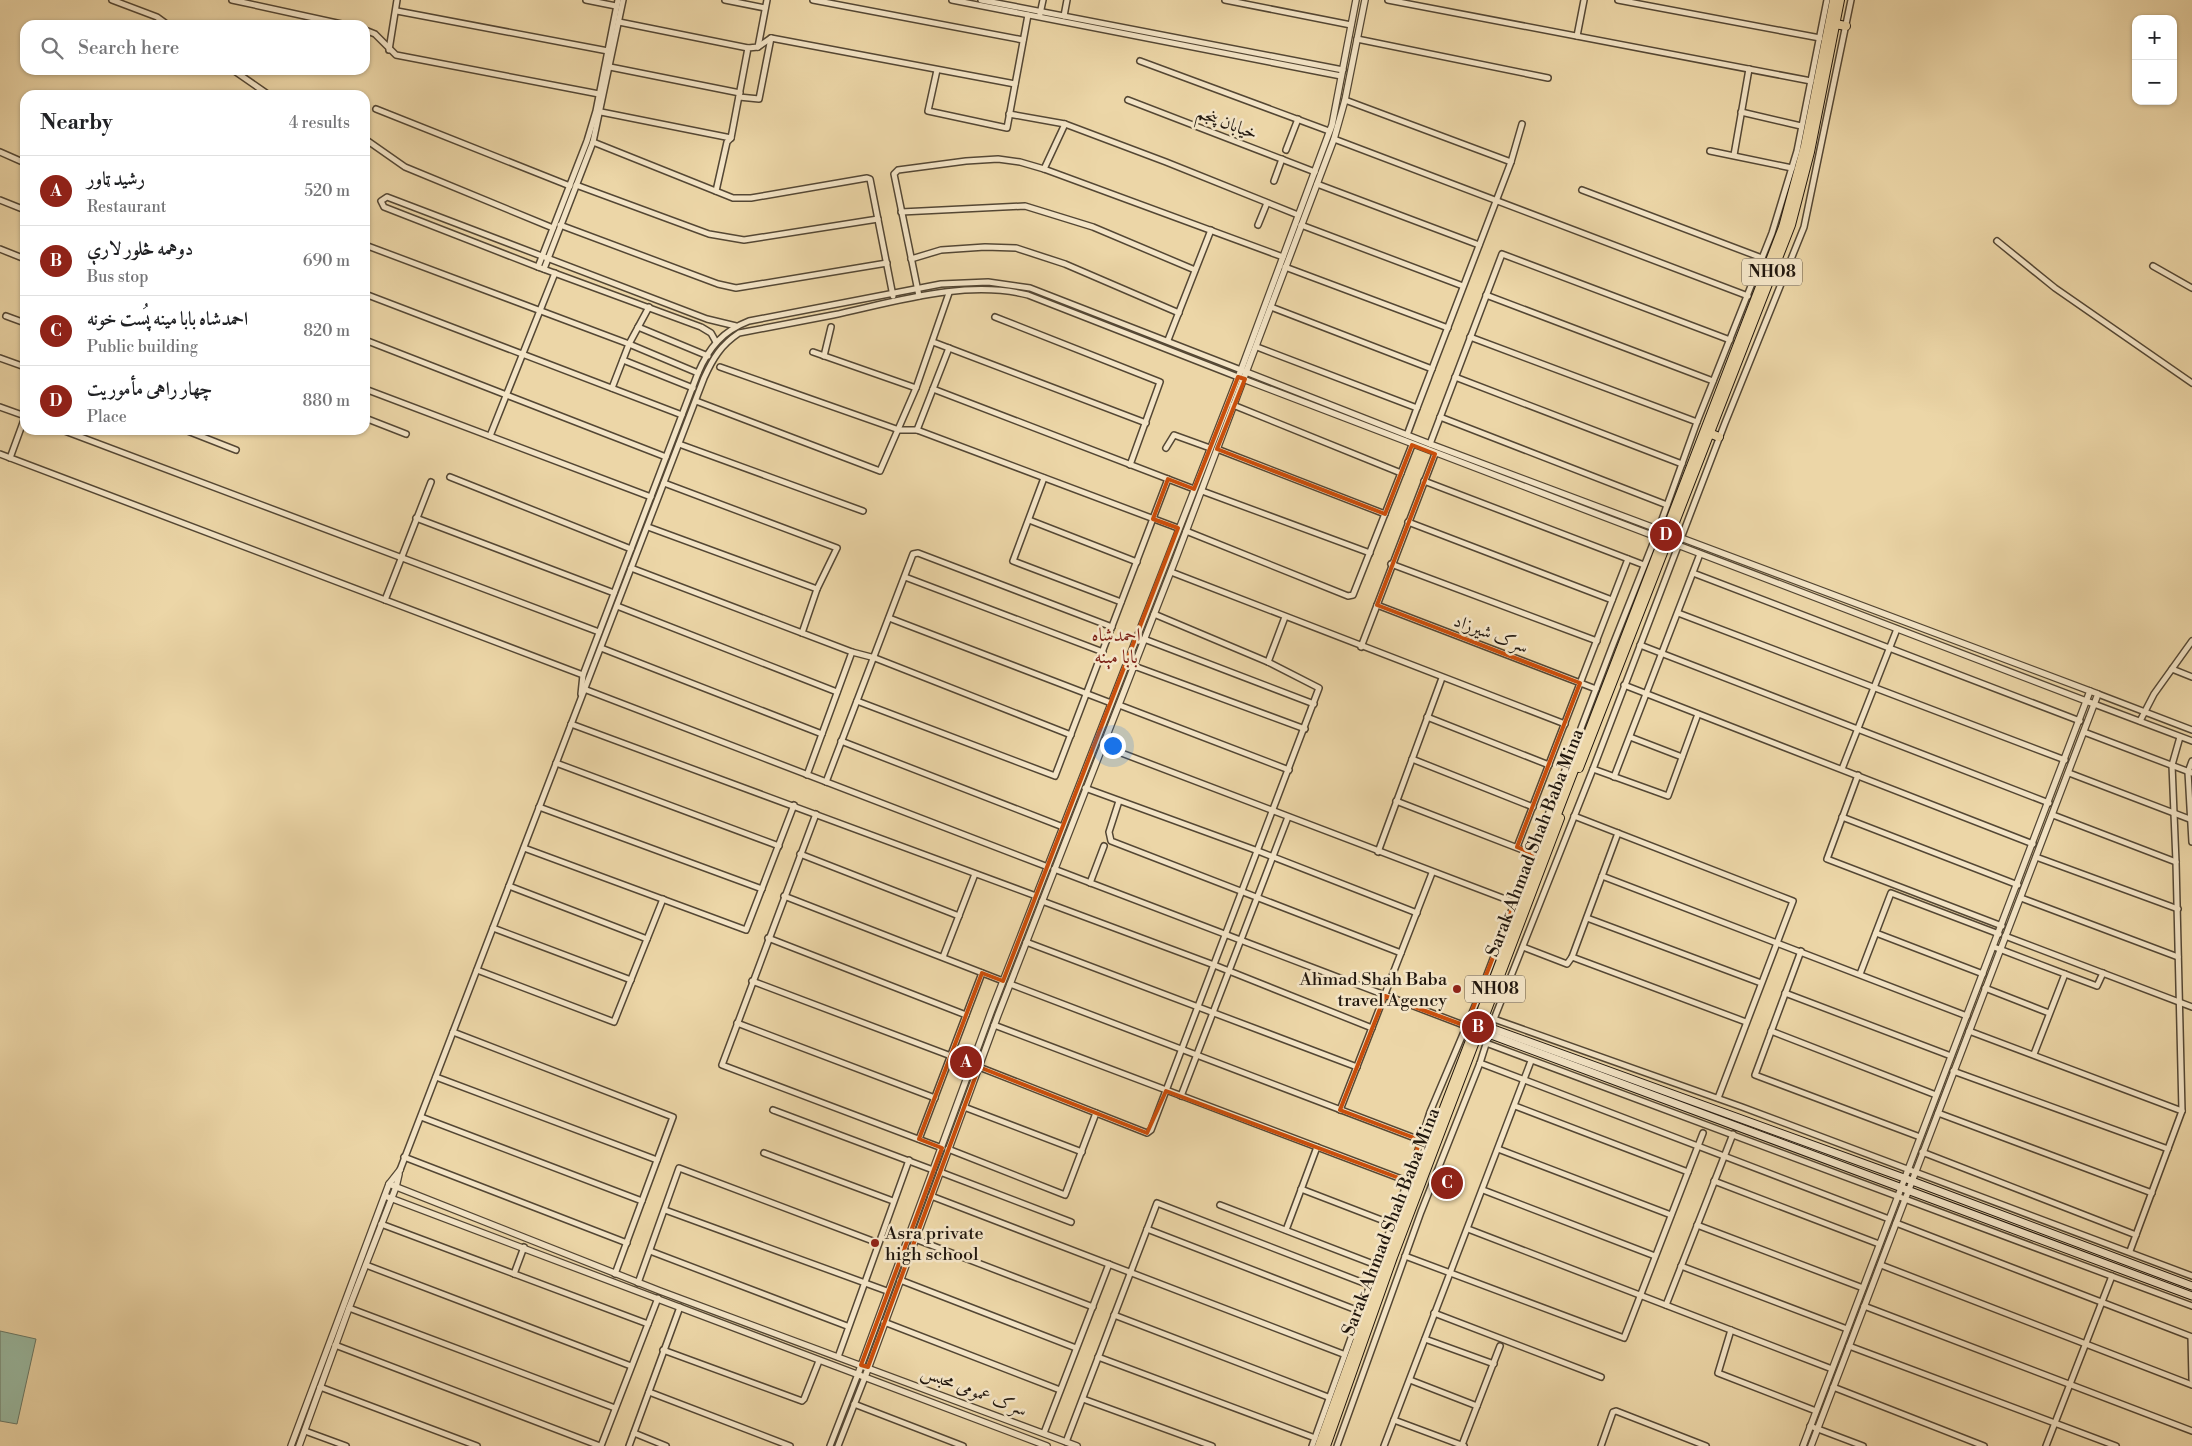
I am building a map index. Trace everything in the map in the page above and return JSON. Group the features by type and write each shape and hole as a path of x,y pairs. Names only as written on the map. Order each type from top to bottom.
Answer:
{"highway":[{"name":"NH08","path":"1319,1446 1364,1317 1476,1027 1528,877 1783,227 1805,146 1834,0"},
{"name":"NH08","path":"1663,535 1709,433 1791,225 1806,169 1840,0"},
{"path":"1835,24 1846,26"},
{"path":"1814,131 1823,133"},
{"path":"1806,169 1815,171"},
{"path":"1709,433 1719,437"},
{"name":"Sarak Ahmad Shah Baba Mina","path":"1326,1446 1476,1027 1663,535"}],"main road":[{"path":"1476,1027 1908,1180 2192,1286"},
{"path":"1490,1031 1902,1191 2192,1296"}],"street":[{"path":"112,0 161,20"},
{"path":"232,0 323,20"},
{"path":"389,50 397,11 397,0"},
{"path":"586,0 616,6"},
{"path":"544,269 593,142 599,94 618,0"},
{"path":"538,267 601,112 623,0"},
{"path":"725,0 765,8"},
{"path":"758,48 767,0"},
{"path":"813,0 1023,40"},
{"path":"952,0 1028,15 1064,16 1342,73"},
{"path":"981,0 1040,15 1342,73"},
{"path":"1040,15 1043,0"},
{"path":"1064,16 1067,0"},
{"path":"1225,0 1351,25"},
{"path":"839,1446 931,1196 942,1148 1003,981 1036,896 1051,868 1103,746 1233,406 1283,257 1330,128 1356,0"},
{"path":"1244,371 1257,346 1338,127 1365,0"},
{"path":"1388,0 1810,81"},
{"path":"1577,36 1584,0"},
{"path":"1618,0 1820,38"},
{"path":"1528,877 1534,854 1644,565 1663,535 1667,505 1697,422 1779,213 1792,168 1827,0"},
{"path":"1337,1446 1405,1256 1480,1064 1494,1019 1593,769 1719,437 1804,227 1851,0"},
{"path":"397,11 608,51"},
{"path":"937,70 928,111 1006,128 1028,15"},
{"path":"619,22 748,48 758,48 771,38 1015,84"},
{"path":"370,32 375,34 396,55 599,94"},
{"path":"610,67 739,95 757,101 759,99 771,38"},
{"path":"1357,39 1548,78"},
{"path":"716,191 728,142 731,138 748,48"},
{"path":"1140,61 1298,119 1330,128 1338,127"},
{"path":"1734,155 1749,69"},
{"path":"240,75 262,90"},
{"name":"خیابان پنجم","path":"1128,100 1315,172"},
{"path":"1345,100 1510,162"},
{"path":"376,110 570,186"},
{"path":"601,112 731,138"},
{"path":"1741,112 1801,126"},
{"path":"1009,114 1065,124 1298,215"},
{"path":"1286,150 1298,119"},
{"path":"1044,168 1065,124"},
{"path":"1407,435 1496,200 1522,124"},
{"path":"1334,139 1748,296"},
{"path":"370,142 405,167 554,228"},
{"path":"593,142 733,198 751,198 870,179 894,301"},
{"path":"1710,151 1792,168"},
{"path":"0,152 20,161"},
{"path":"919,296 894,174 898,170 966,161 998,159 1044,168 1283,257"},
{"path":"1274,181 1282,159"},
{"path":"1317,184 1479,245"},
{"path":"576,185 709,234 737,240 777,237 878,219"},
{"path":"1582,190 1762,258"},
{"path":"716,342 709,331 384,207 382,201 387,197 707,319 736,326"},
{"path":"0,200 20,208"},
{"path":"1258,225 1266,203"},
{"path":"901,212 1025,206 1093,227 1195,270"},
{"path":"1301,225 1463,286"},
{"path":"560,226 718,284 736,288 887,263"},
{"path":"1168,340 1211,230"},
{"path":"1997,241 2055,288 2192,383"},
{"path":"370,247 629,344 698,373"},
{"path":"911,259 941,250 985,247 1016,248 1065,264 1179,313"},
{"path":"0,249 20,257"},
{"path":"1430,444 1486,294 1501,256 1504,254 1730,340"},
{"path":"2153,266 2192,288"},
{"path":"1285,268 1448,328"},
{"path":"490,436 521,353 555,273"},
{"path":"583,688 583,675 698,373 706,355 716,342 736,326 749,322 941,284 988,282 1019,285 1168,340 1663,535 1678,545 1700,554 2192,741"},
{"path":"299,1446 320,1387 325,1365 335,1345 392,1199 404,1158 524,848 583,688 601,648 713,358 724,343 740,333 919,296 988,289 1028,295 1435,454 1663,535 1680,538 2192,730"},
{"path":"696,401 877,471 882,469 916,388 949,293"},
{"path":"1486,294 1714,381"},
{"path":"370,296 682,415"},
{"path":"612,388 629,344 649,307"},
{"path":"1271,307 1432,369"},
{"path":"6,316 20,321"},
{"path":"995,317 1160,382 1130,465"},
{"path":"638,327 713,358"},
{"path":"824,356 831,327"},
{"path":"1470,337 1697,422"},
{"path":"370,342 666,457"},
{"path":"933,342 1146,423"},
{"path":"1257,346 1417,408"},
{"path":"917,430 949,348"},
{"path":"813,352 916,388"},
{"path":"0,358 20,366"},
{"path":"623,360 693,388"},
{"path":"720,367 899,430 917,430 1178,528"},
{"path":"1455,377 1682,464"},
{"path":"830,1446 887,1292 964,1108 1042,901 1063,827 1178,528 1210,448 1242,378"},
{"path":"933,389 1194,489"},
{"path":"370,390 651,497"},
{"path":"1233,406 1401,473"},
{"path":"0,407 20,414"},
{"path":"1440,417 1667,505"},
{"path":"370,420 406,434"},
{"path":"10,458 20,430"},
{"path":"1166,448 1174,434 1210,448"},
{"path":"75,435 599,632"},
{"path":"198,435 236,450"},
{"path":"679,444 863,511"},
{"path":"1186,532 1348,596 1353,595 1357,590 1412,445"},
{"path":"1217,449 1385,514"},
{"path":"1445,457 1448,450"},
{"path":"0,454 583,675"},
{"path":"1361,647 1391,564 1435,454"},
{"path":"450,477 631,549"},
{"path":"1044,478 1014,561 1121,602"},
{"path":"857,700 1055,776 1168,479"},
{"path":"1424,481 1644,565"},
{"path":"385,600 431,482"},
{"path":"664,483 837,548 817,589 802,633"},
{"path":"1202,491 1370,553"},
{"path":"416,518 614,593"},
{"path":"1029,520 1137,562"},
{"path":"1408,522 1612,600"},
{"path":"648,527 817,589"},
{"path":"826,782 913,554 918,553 1112,627"},
{"path":"1614,777 1700,554"},
{"path":"1517,847 1628,559"},
{"path":"1391,564 1597,641"},
{"path":"631,568 852,652 874,658 1071,735"},
{"path":"1171,572 1361,647 1565,724"},
{"path":"1693,574 2080,721"},
{"path":"905,577 1103,652"},
{"name":"سرک شیرزاد","path":"1377,605 1596,689"},
{"path":"617,606 837,692"},
{"path":"1678,613 2065,760"},
{"path":"979,1067 1150,1133 1319,688 1268,662 1154,614"},
{"path":"1268,662 1285,617"},
{"path":"889,618 1112,703"},
{"path":"1842,769 1897,629"},
{"path":"1144,639 1314,704"},
{"path":"2140,721 2144,712 2192,641"},
{"path":"1640,645 2049,803"},
{"path":"601,648 822,734"},
{"path":"807,775 852,652"},
{"path":"1134,666 1305,729"},
{"path":"2172,669 2192,676"},
{"path":"1378,852 1442,678"},
{"path":"1624,686 2033,844"},
{"path":"583,688 1240,942 1384,996 1476,1027 1420,1140 1408,1181 1343,1354 1312,1446"},
{"path":"2002,935 2002,926 2090,691"},
{"path":"1803,1446 1889,1219 1908,1180 1915,1172 1985,988 1997,948 2021,898 2098,694"},
{"path":"1119,705 1289,770"},
{"path":"1593,769 1668,796 1698,714"},
{"path":"1428,717 1549,765"},
{"path":"571,724 1036,896"},
{"path":"2084,732 2190,772"},
{"path":"1099,735 1106,738"},
{"path":"1630,737 1682,757"},
{"path":"2130,1252 2182,1111 2178,909 2172,766 2180,737"},
{"path":"842,741 1063,827"},
{"path":"1103,746 1518,904"},
{"path":"1412,759 1532,807"},
{"path":"2192,761 2190,772 2192,842"},
{"path":"556,763 779,846"},
{"path":"2069,773 2191,820"},
{"path":"1858,775 1828,860 2002,926"},
{"path":"1086,788 1273,856 1417,913"},
{"path":"1119,801 1108,832 1111,841 1401,952"},
{"path":"1396,802 1534,854"},
{"path":"524,848 746,930 794,805"},
{"path":"539,807 762,889"},
{"path":"816,814 722,1065 942,1148"},
{"path":"2053,815 2176,862"},
{"path":"1574,816 1793,901 1718,1098"},
{"path":"1181,1096 1288,817"},
{"path":"1842,818 2018,885"},
{"path":"1522,947 1567,964 1587,918 1618,833"},
{"path":"1090,883 1104,846"},
{"path":"800,854 959,916"},
{"path":"2036,857 2178,909"},
{"path":"1340,1110 1432,872"},
{"path":"943,958 975,874"},
{"path":"1602,876 1967,1016"},
{"path":"509,886 647,939"},
{"path":"1860,974 1891,893 2192,1007"},
{"path":"784,896 1003,981"},
{"path":"2021,898 2178,957"},
{"path":"477,970 614,1022 663,899"},
{"path":"1042,901 1214,965 1372,1028"},
{"path":"1587,918 1761,983"},
{"path":"493,928 631,980"},
{"path":"1876,933 1984,974"},
{"path":"768,938 966,1015"},
{"path":"1026,942 1357,1067"},
{"path":"1908,1180 1908,1170 1950,1056 1984,974 1997,948"},
{"path":"1997,948 2097,986 2103,973"},
{"path":"1801,952 1756,1072 1758,1076 1920,1137"},
{"path":"1572,956 1746,1022"},
{"path":"919,1139 982,973"},
{"path":"2034,1054 2065,974"},
{"path":"752,981 951,1056"},
{"path":"1010,984 1420,1140"},
{"path":"1985,988 2049,1013"},
{"path":"1785,993 1950,1056"},
{"path":"1494,1019 1718,1098 2192,1276"},
{"path":"737,1023 935,1098"},
{"path":"994,1025 1408,1181"},
{"path":"1771,1031 1936,1095"},
{"path":"1969,1031 2182,1111"},
{"path":"453,1032 673,1117 615,1274"},
{"path":"1486,1043 1733,1134 1902,1191 1905,1198 1896,1224 1811,1446"},
{"path":"1384,1446 1515,1106 1530,1060"},
{"path":"1480,1064 1525,1079 1723,1157 1889,1219"},
{"path":"1954,1071 2168,1149"},
{"path":"436,1077 657,1160"},
{"path":"1515,1106 1688,1172"},
{"path":"964,1108 1082,1152"},
{"path":"773,1110 1071,1222"},
{"path":"948,1149 1065,1196 1096,1113"},
{"path":"1938,1113 2152,1193"},
{"path":"421,1117 642,1201"},
{"path":"1405,1256 1623,1338 1703,1133"},
{"path":"1666,1305 1733,1134"},
{"path":"1286,1230 1317,1147"},
{"path":"1498,1149 1671,1215"},
{"path":"1922,1152 2136,1235"},
{"path":"764,1153 894,1201"},
{"path":"404,1158 627,1243"},
{"path":"838,1356 847,1326 909,1160"},
{"path":"638,1283 679,1168 878,1243"},
{"path":"291,1446 325,1365 389,1184 400,1170"},
{"path":"1714,1182 1879,1244"},
{"name":"سرک عمومی محبس","path":"389,1184 638,1283 861,1364 1078,1446"},
{"path":"1301,1190 1392,1224"},
{"path":"1482,1190 1655,1256"},
{"name":"سرک عمومی محبس","path":"385,1196 865,1376 1040,1445 1047,1446"},
{"path":"931,1196 1343,1354"},
{"path":"1905,1198 2192,1306"},
{"path":"1066,1442 1156,1203 1369,1285"},
{"path":"1220,1205 1376,1265"},
{"path":"665,1210 887,1292"},
{"path":"381,1224 648,1324"},
{"path":"1896,1224 2191,1337 2192,1380"},
{"path":"1697,1225 1863,1288"},
{"path":"1147,1229 1359,1311"},
{"path":"1468,1229 1832,1369"},
{"path":"915,1239 1092,1306"},
{"path":"514,1274 524,1247"},
{"path":"650,1251 847,1326"},
{"path":"1044,1433 1109,1264"},
{"path":"366,1265 631,1366"},
{"path":"1880,1265 2192,1385"},
{"path":"1681,1266 1847,1329"},
{"path":"2046,1446 2112,1276"},
{"path":"900,1280 1076,1348"},
{"path":"335,1345 601,1446 658,1298"},
{"path":"629,1446 680,1306"},
{"path":"1864,1306 2192,1431"},
{"path":"349,1308 616,1408"},
{"path":"1434,1313 1600,1378"},
{"path":"1114,1315 1328,1397"},
{"path":"884,1322 1060,1390"},
{"path":"1731,1330 1718,1373 1816,1411"},
{"path":"1425,1339 1494,1364"},
{"path":"1394,1420 1463,1446 1500,1346"},
{"path":"1849,1346 2116,1446"},
{"path":"663,1350 802,1401 819,1360"},
{"path":"1098,1357 1315,1438"},
{"path":"1410,1380 1478,1406"},
{"path":"320,1387 477,1446"},
{"path":"1833,1387 1969,1443 1984,1446"},
{"path":"649,1392 790,1446"},
{"path":"1083,1399 1212,1446"},
{"path":"854,1404 963,1446"},
{"path":"1601,1446 1613,1412 1616,1411 1706,1446"},
{"path":"1810,1426 1864,1446"},
{"path":"305,1431 346,1446"},
{"path":"634,1433 666,1446"}],"highlighted area":[{"path":"1238,377 1245,379 1217,449 1385,514 1412,445 1435,454 1377,605 1580,683 1517,847 1533,854 1525,876 1466,1026 1385,996 1340,1110 1420,1140 1407,1181 1166,1091 1147,1133 979,1067 868,1367 861,1365 942,1148 919,1139 982,973 1003,981 1178,528 1153,519 1168,479 1194,489"}],"shaded area":[{"path":"0,1331 36,1339 17,1424 0,1421"}],"place":[{"name":"چهار راهی مأموریت","path":"1666,535"},
{"name":"Ahmad Shah Baba travel Agency","path":"1457,989"},
{"name":"دوهمه څلور لارې","path":"1478,1027"},
{"name":"رشید ټاور","path":"966,1062"},
{"name":"احمدشاه بابا مینه پُست خونه","path":"1447,1183"},
{"name":"Asra private high school","path":"875,1243"}],"district":[{"name":"احمدشاه بابا مېنه","path":"1116,646"}]}
